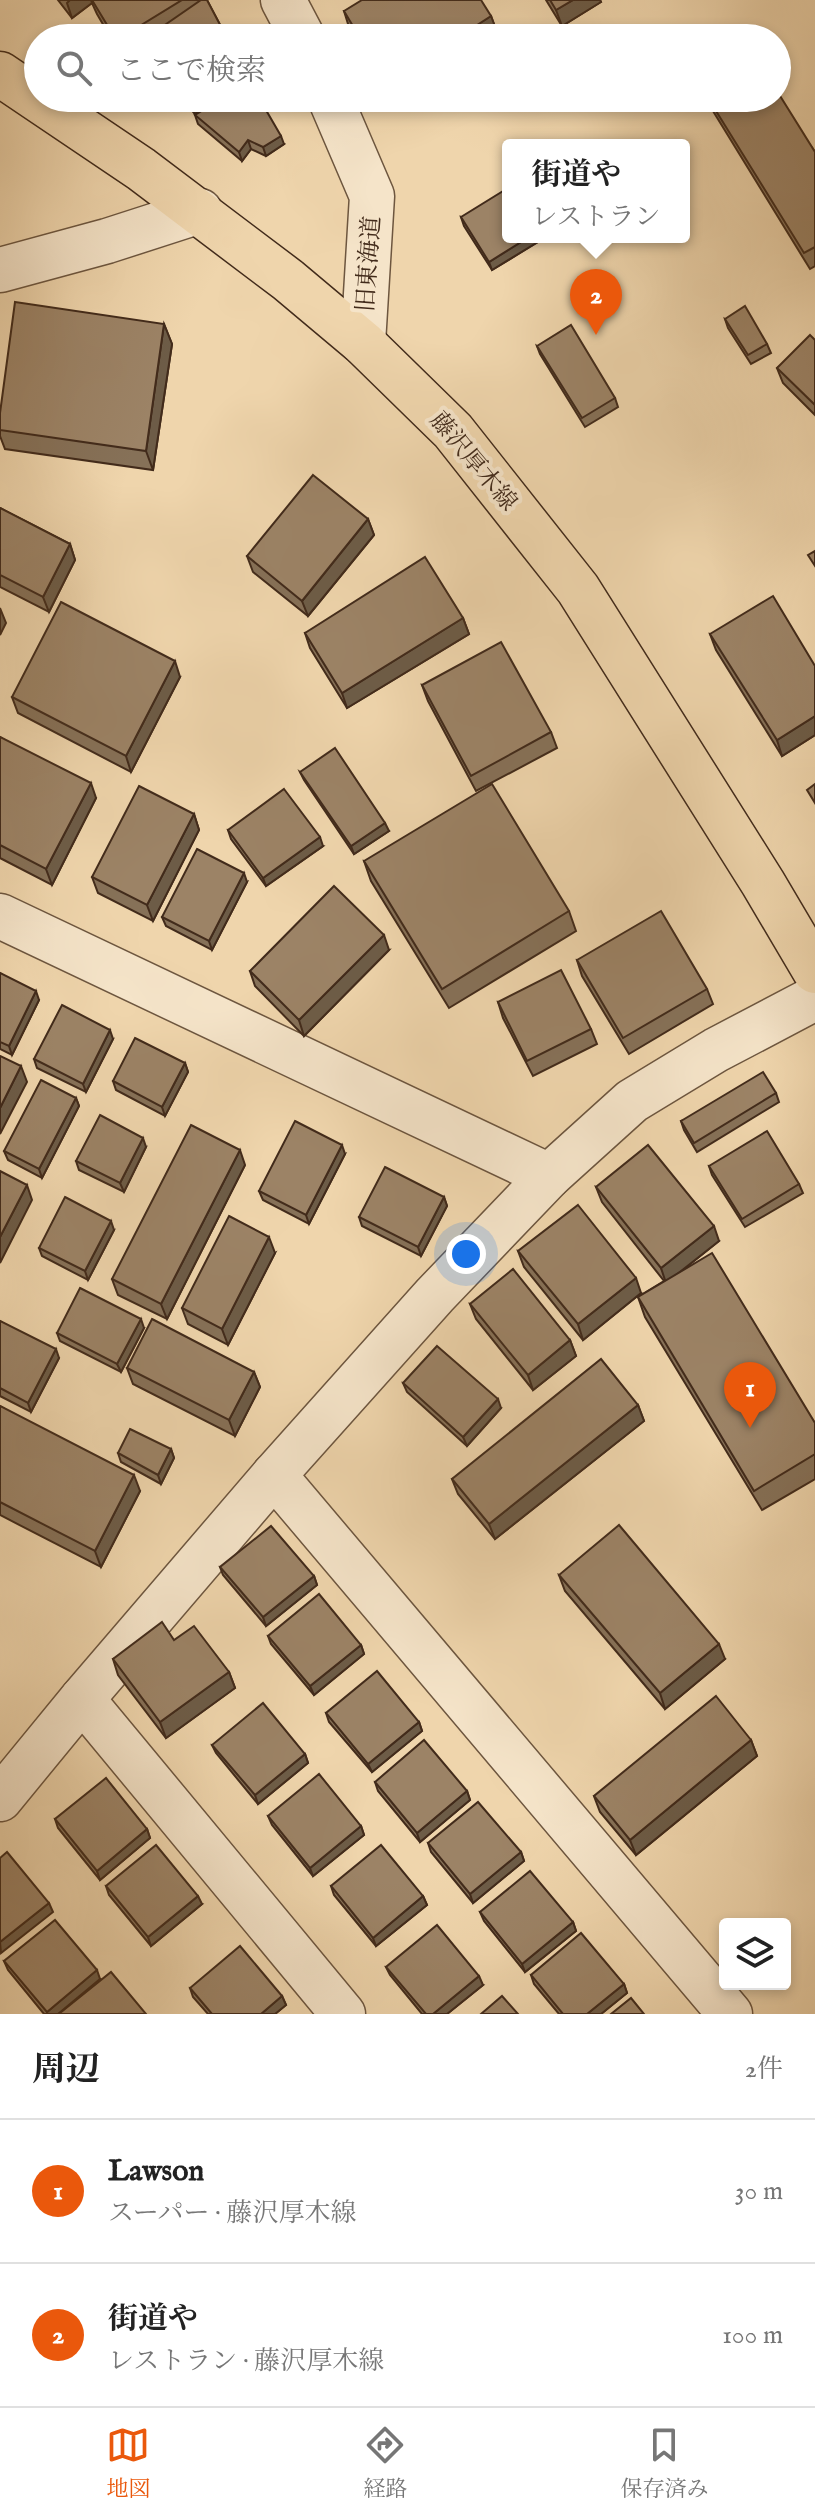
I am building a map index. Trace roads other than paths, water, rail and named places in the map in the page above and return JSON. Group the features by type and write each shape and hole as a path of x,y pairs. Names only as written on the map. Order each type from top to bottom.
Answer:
{"main road":[{"name":"藤沢厚木線","path":"0,74 24,90"},
{"name":"藤沢厚木線","path":"55,112 200,211 288,280 363,343 453,431 578,589 815,971"}],"street":[{"path":"283,0 296,24"},
{"name":"旧東海道","path":"336,112 372,196 363,343"},
{"path":"0,270 107,241 200,211"},
{"path":"0,916 549,1176"},
{"path":"0,1799 274,1475 435,1295 549,1176 632,1101 716,1050 815,998"},
{"path":"274,1475 730,2014"},
{"path":"82,1699 343,2014"}],"place":[{"name":"街道や","path":"596,335"},
{"name":"Lawson","path":"750,1428"}]}
